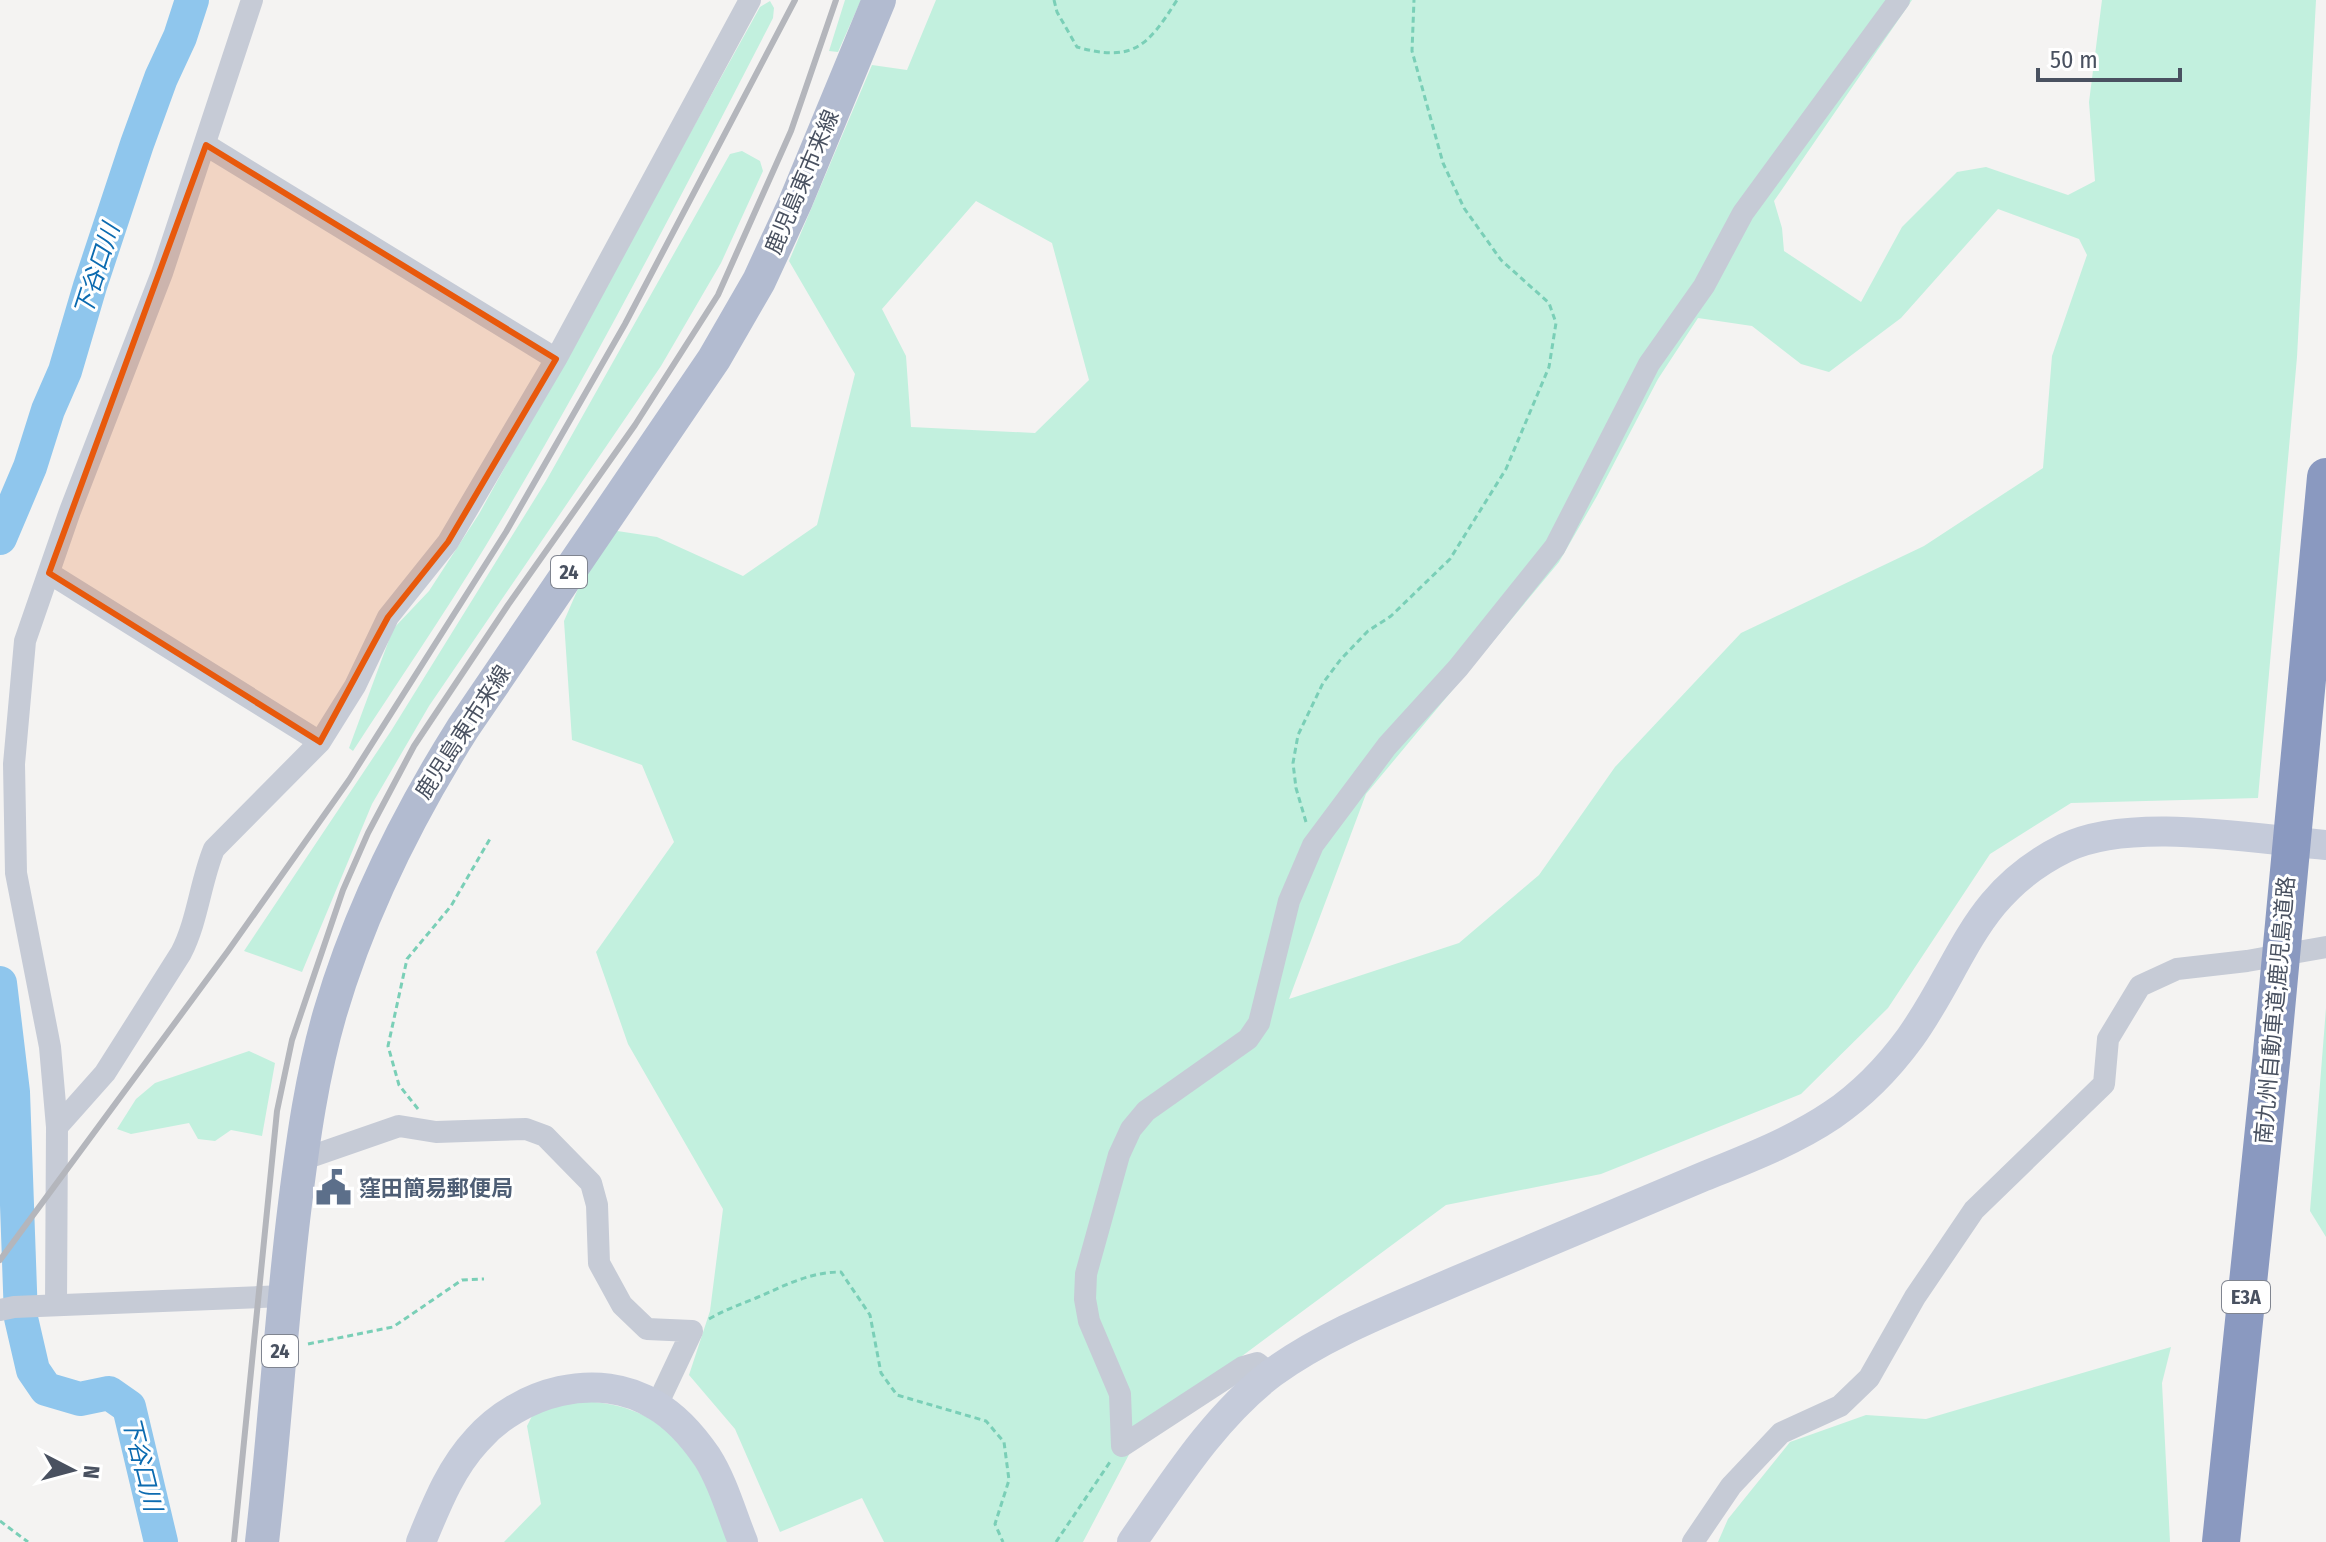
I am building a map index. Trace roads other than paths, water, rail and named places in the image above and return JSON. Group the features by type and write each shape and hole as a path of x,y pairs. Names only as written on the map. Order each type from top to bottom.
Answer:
{"highway":[{"name":"南九州自動車道;鹿児島道路","path":"2221,1542 2272,1052 2326,477"}],"main road":[{"name":"鹿児島東市来線","path":"262,1542 284,1296 312,1093 330,1013 380,879 402,832 463,728 714,359 759,281 795,203 879,0"}],"street":[{"path":"50,1305 57,1127 50,1047 16,873 14,764 25,641 70,511 162,273 252,0"},
{"path":"57,1127 105,1073 181,953 192,932 205,870 214,849 320,742 355,686 388,617 448,542 556,359 750,0"},
{"path":"1271,1374 1257,1363 1243,1367 1122,1446 1120,1394 1089,1321 1085,1299 1086,1274 1119,1155 1131,1129 1146,1111 1248,1039 1259,1023 1289,901 1313,845 1387,746 1458,668 1555,547 1649,364 1704,286 1743,213 1899,0"},
{"path":"206,145 556,359"},
{"path":"49,573 320,742"},
{"path":"1132,1542 1187,1463 1232,1411 1271,1374 1313,1348 1384,1313 1763,1151 1831,1116 1876,1079 1912,1035 1987,910 2018,876 2067,847 2117,833 2170,831 2326,845"},
{"path":"1693,1542 1731,1486 1781,1433 1840,1406 1869,1378 1915,1297 1974,1210 2104,1084 2108,1039 2140,986 2177,969 2326,947"},
{"path":"301,1160 399,1126 436,1132 526,1129 545,1136 591,1183 597,1205 599,1263 622,1305 647,1329 692,1331 657,1405"},
{"path":"7,1309 284,1296"},
{"path":"421,1542 453,1472 497,1420 553,1392 590,1389 625,1392 657,1405 684,1429 709,1461 743,1542"}],"waterway":[{"name":"下谷口川","path":"0,538 65,371 137,144 192,0"},
{"name":"下谷口川","path":"0,983 13,1092 21,1318 33,1370 46,1389 80,1399 109,1393 129,1407 161,1542"}],"railway":[{"path":"0,1260 228,951 349,780 506,532 625,324 795,0"},
{"path":"234,1542 277,1111 292,1040 343,890 368,833 414,746 508,605 635,425 718,295 791,131 836,0"}],"place":[{"name":"窪田簡易郵便局","path":"333,1188"}]}
